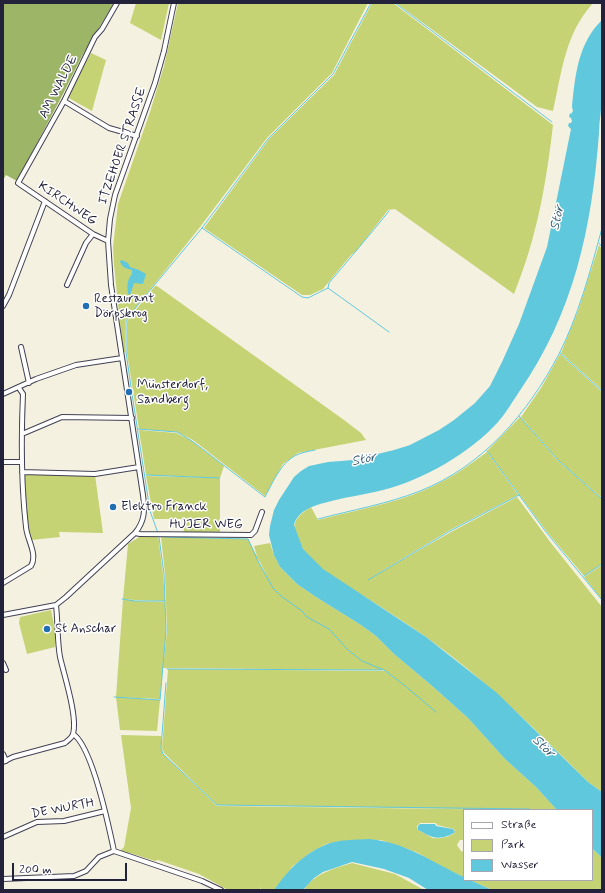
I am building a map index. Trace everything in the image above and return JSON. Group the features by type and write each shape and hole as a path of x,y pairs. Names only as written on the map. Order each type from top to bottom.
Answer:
{"street":[{"name":"AM WALDE","path":"19,182 64,101 96,37 105,25 117,3"},
{"name":"ITZEHOER STRASSE","path":"135,533 143,521 144,505 111,285 108,241 110,219 115,195 155,83 164,51 174,3"},
{"path":"64,101 109,128 137,136"},
{"name":"KIRCHWEG","path":"19,182 18,183 45,202 93,234 108,241"},
{"path":"3,306 9,295 45,202"},
{"path":"67,284 86,243 93,234"},
{"path":"21,347 29,383"},
{"path":"3,394 76,365 122,358"},
{"path":"3,583 31,566 34,557 26,533 22,472 23,394 19,388"},
{"path":"22,434 62,417 132,418"},
{"path":"3,462 22,462"},
{"path":"22,472 101,473 139,468"},
{"name":"HUJER WEG","path":"135,533 251,535 255,531 262,512"},
{"path":"3,615 56,605 135,533"},
{"path":"3,754 4,761 13,757 65,743 73,734 74,726 67,680 60,657 56,605"},
{"path":"3,663 6,670"},
{"path":"73,734 81,741 94,776 105,811 114,851"},
{"name":"DE WURTH","path":"3,837 37,822 64,821 105,811"},
{"path":"3,879 74,876 86,871 99,857 114,851 202,881 221,890"}],"green space":[{"path":"3,3 114,3 82,56 17,181 6,175 3,180"},
{"path":"136,3 169,3 161,40 130,23"},
{"path":"178,3 368,3 332,73 267,138 200,227 125,321 125,352 123,352 113,247 118,204 150,112 164,66"},
{"path":"372,3 393,3 553,125 540,211 529,252 514,294 395,209 388,210 357,250 350,256 323,289 310,295 302,295 204,228 269,139 334,75"},
{"path":"396,3 593,3 576,27 570,40 562,67 553,111 537,107"},
{"path":"91,53 106,60 92,111 67,97"},
{"path":"599,245 602,249 601,389 561,353 578,311"},
{"path":"155,286 344,420 361,433 366,440 298,453 283,464 265,496 193,440 177,432 139,429 127,353 127,321"},
{"path":"560,354 602,392 602,498 559,461 521,417 541,388"},
{"path":"520,417 558,461 602,499 602,564 584,576 547,532 487,451"},
{"path":"139,430 176,433 192,441 224,466 220,478 146,475"},
{"path":"487,452 518,495 450,530 367,580 451,532 517,497 551,543 602,607 602,792 588,782 510,706 448,653 381,607 340,582 315,563 303,549 296,536 296,520 304,511 311,507 318,520 398,500 449,478"},
{"path":"25,474 95,475 103,533 59,532 60,537 31,540 28,531"},
{"path":"146,476 220,478 220,534 184,533 183,519 154,519"},
{"path":"158,535 165,601 123,599 128,544 141,536"},
{"path":"161,537 248,539 257,557 254,546 270,543 280,567 297,584 376,636 394,654 468,718 505,759 536,787 556,809 217,805 164,753 162,748 168,669 384,671 404,685 383,670 163,668 167,631 165,574"},
{"path":"602,565 602,600 584,577"},
{"path":"123,599 165,602 166,631 160,699 116,697"},
{"path":"51,610 55,630 55,647 27,654 19,623 20,617"},
{"path":"116,697 160,700 157,731 120,730"},
{"path":"121,735 161,736 161,748 163,754 217,806 463,809 463,840 460,840 457,845 463,852 463,877 416,852 381,840 341,841 326,844 310,853 293,866 274,890 261,890 261,887 260,890 228,890 199,874 158,860 155,861 120,851 124,847 131,808","holes":["420,823 436,823 437,825 454,829 455,832 442,838 433,838 418,830 417,826"]},
{"path":"593,849 602,858 602,890 492,890 472,881 593,881"},
{"path":"352,863 395,874 424,890 304,890 308,884 325,872"}],"water":[{"name":"Stör","path":"602,20 602,105 591,202 577,268 567,300 554,331 538,362 504,415 487,433 460,455 414,480 376,492 331,501 315,506 298,516 294,525 303,549 323,569 426,637 497,693 588,782 602,792 602,858 593,849 593,809 556,809 536,787 505,759 468,718 394,654 376,636 297,584 280,567 274,555 269,535 274,510 279,500 294,477 301,471 309,466 328,462 353,460 410,445 439,430 454,420 475,403 490,386 519,324 547,247 571,129 568,126 572,121 569,117 570,113 571,114 573,111 572,107 576,72 583,49 594,29"},
{"path":"122,260 128,263 130,267 146,274 143,284 134,283 130,295 128,294 128,281 132,274 132,270 123,266 120,261"},
{"path":"420,824 435,824 436,826 453,829 455,832 445,837 433,837 418,830 418,826"},
{"path":"369,839 395,844 463,876 463,881 472,881 492,890 428,890 409,878 384,869 352,862 323,872 314,878 303,890 274,890 284,876 310,853 330,843 347,840"}],"waterway":[{"path":"158,533 150,511 132,394 126,352 126,321 202,228 268,139 333,74 371,3"},
{"path":"395,3 552,122"},
{"path":"202,228 302,297 308,298 328,288 329,283 389,211"},
{"path":"318,519 408,496 420,491 443,480 464,467 502,435 533,397 547,376 566,340 589,276 602,228"},
{"path":"599,243 602,247"},
{"path":"328,288 389,332"},
{"path":"560,353 602,391"},
{"path":"519,416 559,461 602,499"},
{"path":"138,429 177,432 192,441 265,497 275,478 288,461 299,454 315,450"},
{"path":"487,451 546,532 602,600"},
{"path":"146,475 219,478"},
{"path":"368,580 450,531 519,495"},
{"path":"114,697 160,700 166,631 164,574 159,537"},
{"path":"165,537 248,539 273,588 281,596 302,611 307,617 329,629 348,650 362,661 384,670 436,712"},
{"path":"584,576 602,564"},
{"path":"122,599 135,601 165,601"},
{"path":"167,669 382,670"},
{"path":"166,683 161,748 163,754 217,805 529,809"}],"place":[{"name":"Restaurant Dörpskrog","path":"86,306"},
{"name":"Münsterdorf, Sandberg","path":"129,392"},
{"name":"Elektro Franck","path":"113,507"},
{"name":"St Anschar","path":"47,629"}]}
